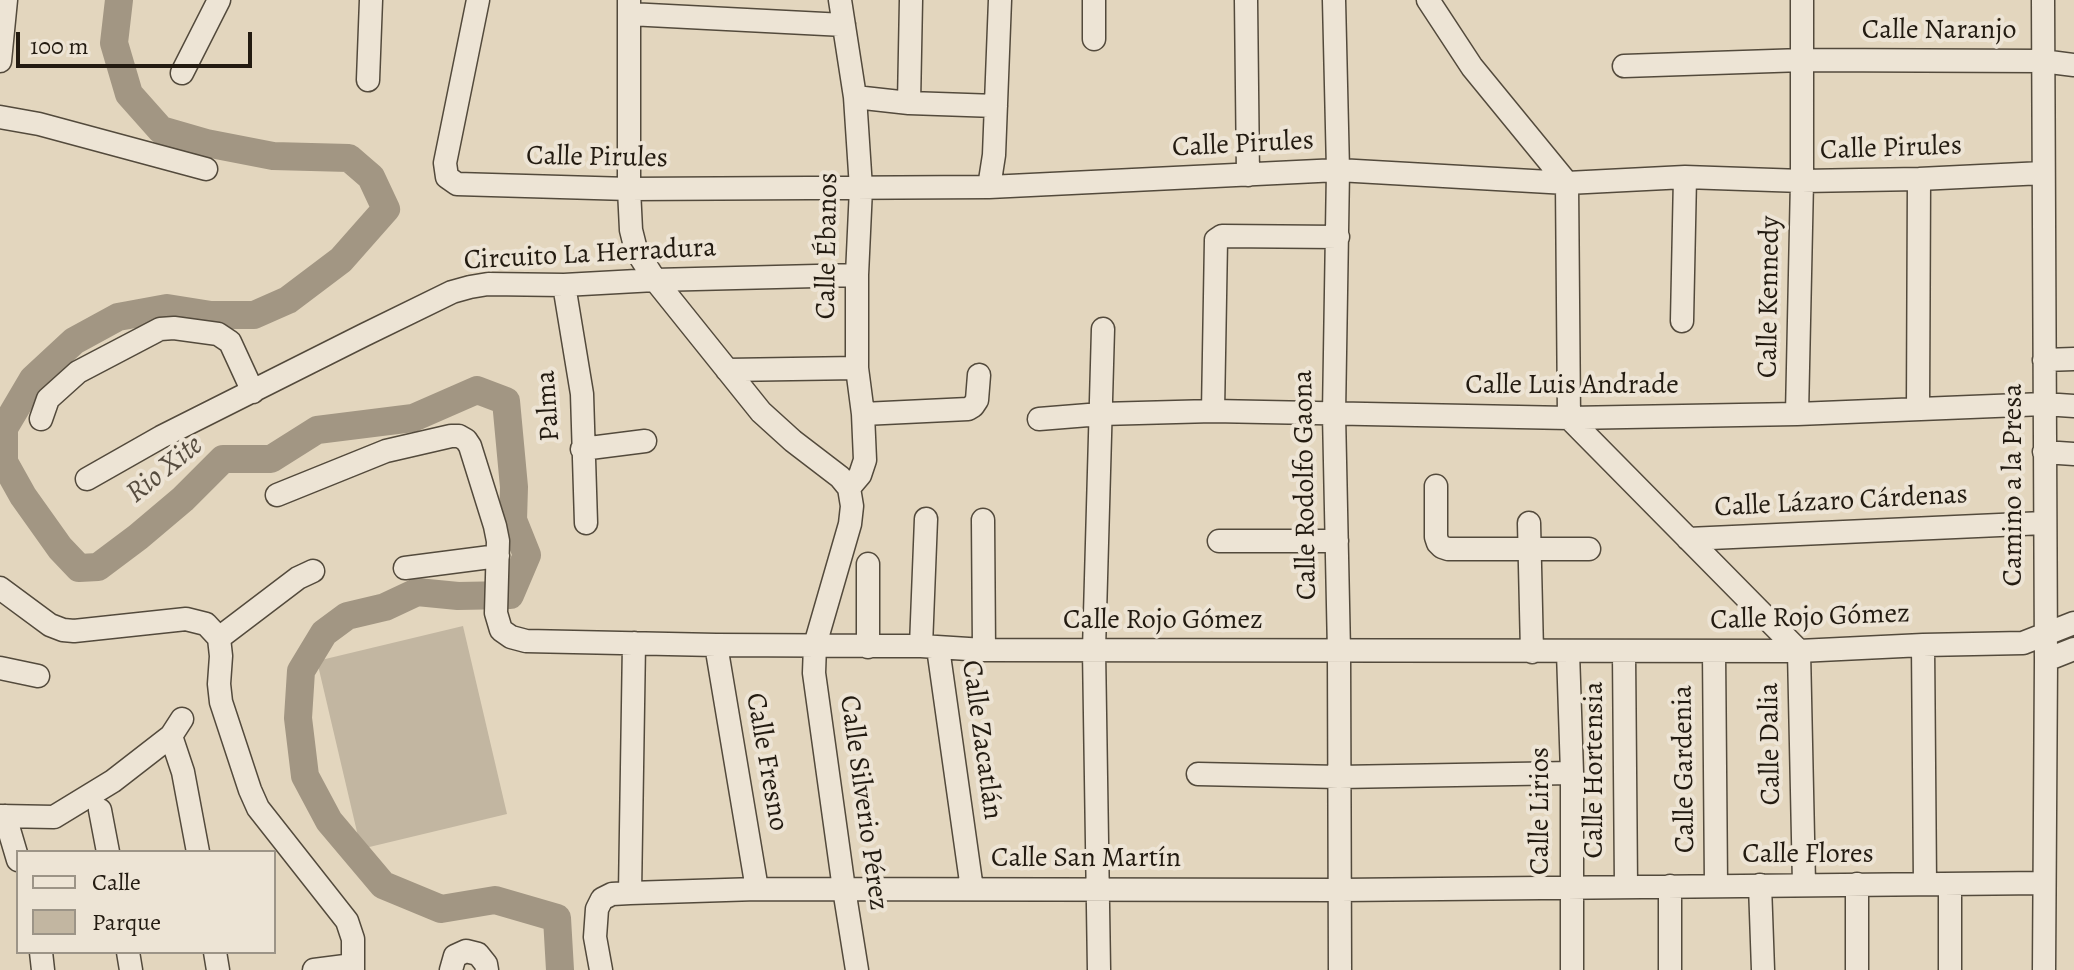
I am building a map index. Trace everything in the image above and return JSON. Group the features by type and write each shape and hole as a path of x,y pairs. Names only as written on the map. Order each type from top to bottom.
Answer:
{"street":[{"path":"0,61 6,0"},
{"path":"182,73 219,0"},
{"path":"368,80 371,0"},
{"name":"Calle Pirules","path":"478,0 445,163 447,177 457,184 629,189 989,187 1338,170 1567,183 1685,177 1802,181 2043,173"},
{"name":"Calle Ébanos","path":"840,0 855,97 861,188 857,368 865,460 860,475 849,488"},
{"path":"909,103 911,0"},
{"path":"989,187 994,155 1000,0"},
{"path":"1094,0 1094,39"},
{"path":"1246,0 1248,175"},
{"name":"Calle Rodolfo Gaona","path":"1334,0 1338,170 1334,414 1339,652 1340,970"},
{"path":"1428,0 1472,67 1567,183 1569,418 1799,651"},
{"name":"Calle Kennedy","path":"1797,414 1802,0"},
{"name":"Camino a la Presa","path":"2043,0 2044,970"},
{"path":"844,25 629,7 629,189 631,230 636,250 655,280 761,412 840,477 849,488"},
{"name":"Calle Naranjo","path":"1624,66 1803,60 2042,61 2074,65"},
{"path":"855,97 909,103 996,106"},
{"path":"0,117 39,124 206,169"},
{"path":"1682,321 1685,177"},
{"path":"1918,409 1919,179"},
{"path":"1213,411 1216,240 1222,236 1338,237"},
{"name":"Circuito La Herradura","path":"87,479 161,437 452,292 488,284 564,285 857,275"},
{"name":"Palma","path":"564,285 582,394 586,523"},
{"path":"41,419 48,399 78,372 160,329 218,334 230,342 253,392"},
{"path":"1099,970 1094,650 1103,329"},
{"path":"2044,360 2074,359"},
{"path":"727,370 857,368"},
{"path":"863,414 968,409 977,400 979,375"},
{"name":"Calle Luis Andrade","path":"1039,419 1213,411 1569,418 1797,414 2044,404 2074,406"},
{"name":"Calle Rojo Gómez","path":"277,495 386,451 451,436 466,440 491,508 498,541 496,613 501,630 526,641 984,650 1799,651 2023,643 2074,623"},
{"path":"582,449 645,441"},
{"path":"2044,452 2074,454"},
{"path":"1436,486 1436,537 1442,547 1589,549"},
{"name":"Calle Silverio Pérez","path":"849,488 852,506 850,524 815,645 814,673 857,970"},
{"name":"Calle Zacatlán","path":"926,519 929,647 972,889"},
{"path":"983,520 984,650"},
{"path":"1529,523 1532,652"},
{"name":"Calle Lázaro Cárdenas","path":"1688,539 2044,523"},
{"path":"1219,541 1337,541"},
{"path":"868,564 868,647"},
{"path":"405,568 497,566"},
{"path":"219,638 298,578 313,571"},
{"path":"0,588 50,625 63,630 186,619 206,624 219,638 221,702 258,808 347,921 353,939 353,967 314,970"},
{"path":"630,893 634,643"},
{"name":"Calle Fresno","path":"716,645 757,889"},
{"path":"1923,645 1925,884"},
{"path":"2046,660 2074,649"},
{"name":"Calle Gardenia","path":"1714,651 1716,885"},
{"name":"Calle Dalia","path":"1799,651 1804,884"},
{"name":"Calle Lirios","path":"1568,652 1572,773 1572,970"},
{"name":"Calle Hortensia","path":"1624,653 1626,886"},
{"path":"0,668 38,676"},
{"path":"54,817 113,781 176,728 198,850"},
{"path":"1198,774 1339,777 1572,773"},
{"path":"16,854 2,816 54,817 93,813 107,850"},
{"name":"Calle Flores","path":"1572,887 2044,883"},
{"path":"1857,884 1857,970"},
{"path":"1950,884 1950,970"},
{"path":"1760,885 1763,970"},
{"path":"1670,886 1670,970"},
{"name":"Calle San Martín","path":"601,970 595,937 597,909 602,899 612,894 757,889 1340,890 1572,887"},
{"path":"451,970 455,956 466,951 478,954 487,970"}],"green space":[{"path":"463,626 507,814 361,849 317,661"}],"waterway":[{"name":"Rio Xite","path":"119,0 114,43 129,94 161,130 206,143 273,156 349,158 371,177 386,209 341,260 288,300 254,315 211,315 167,308 118,317 74,341 33,379 4,428 4,462 23,496 60,548 79,568 98,567 183,499 223,459 271,459 317,430 413,418 477,390 506,401 514,487 513,520 527,555 510,595 458,596 417,592 385,607 347,616 324,633 301,671 298,718 305,776 329,821 383,885 441,909 495,900 557,918 560,970"}]}
